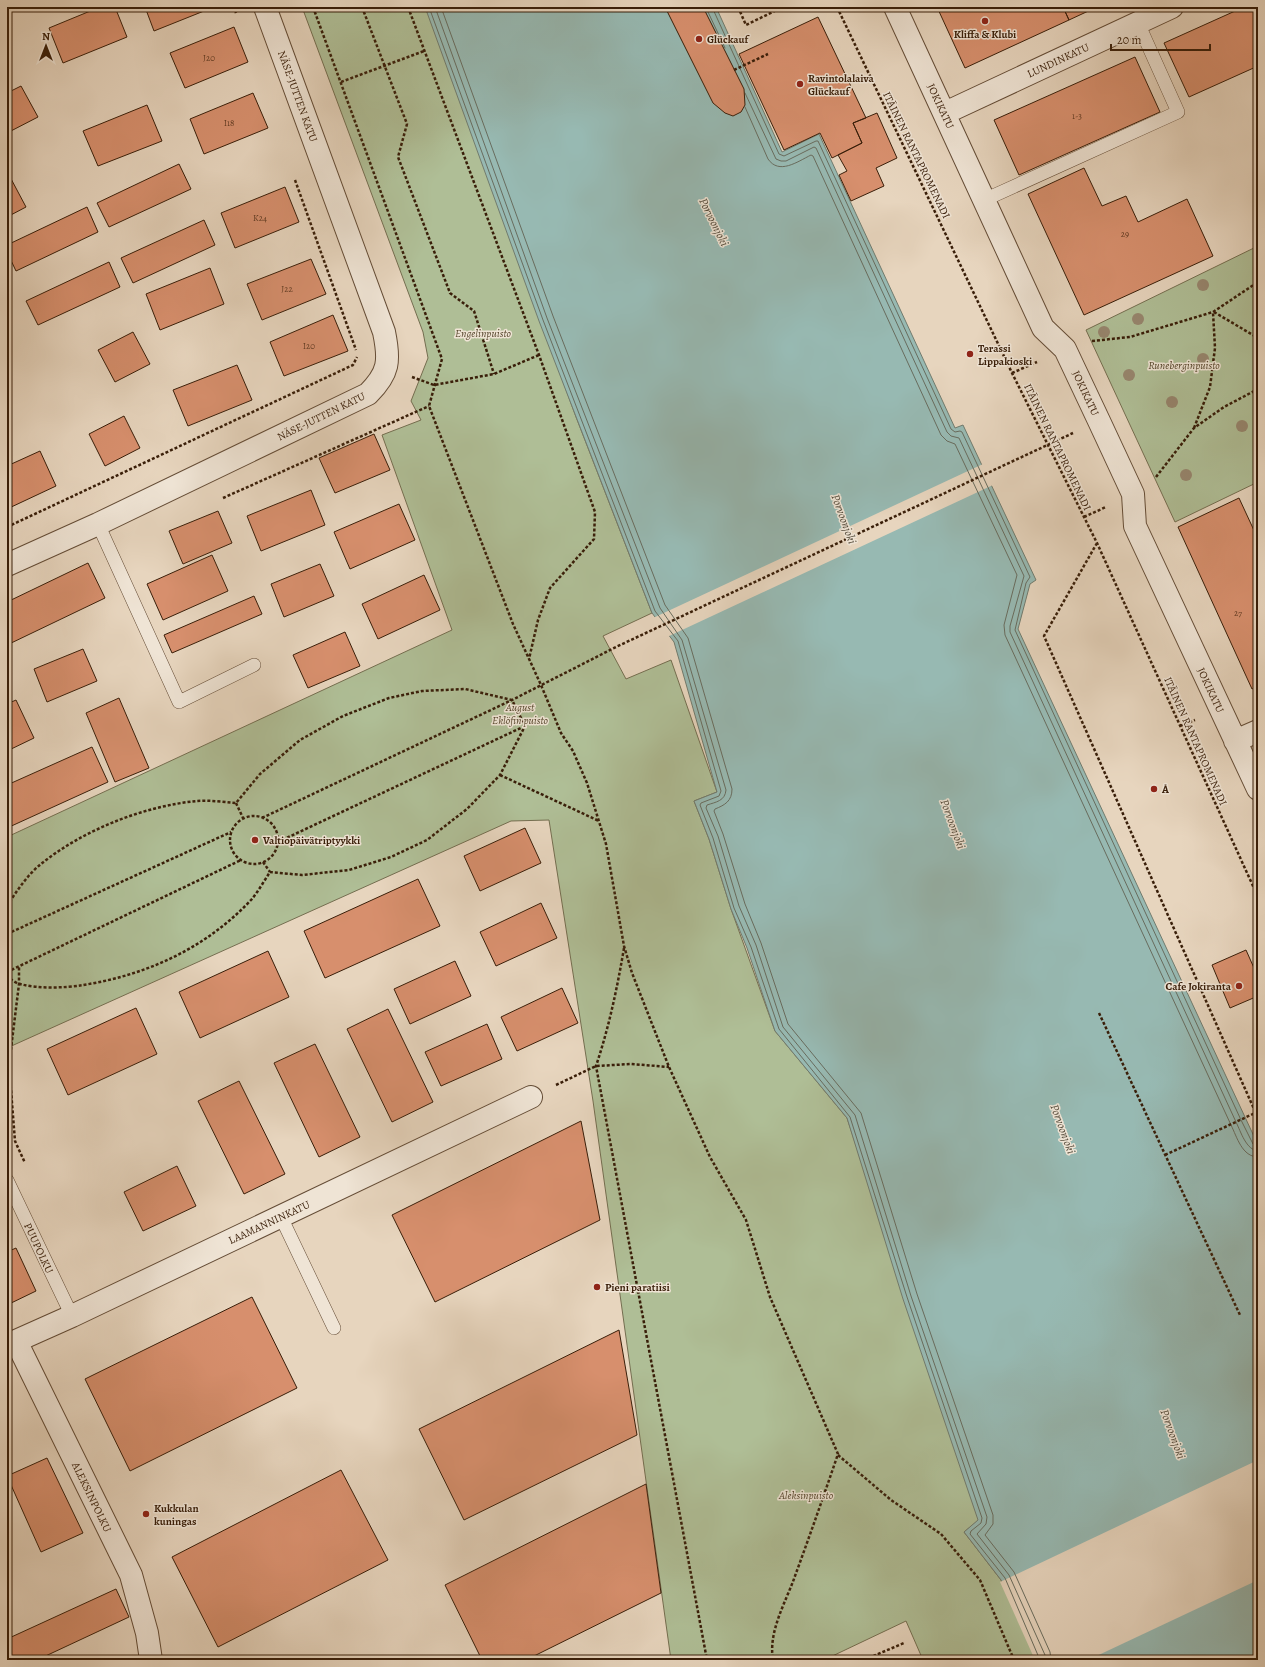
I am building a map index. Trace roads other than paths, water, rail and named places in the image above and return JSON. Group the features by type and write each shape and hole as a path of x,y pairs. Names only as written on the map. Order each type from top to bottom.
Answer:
{"street":[{"name":"NÄSE-JUTTEN KATU","path":"7,565 98,524 368,394 379,382 386,368 389,353 384,332 265,7"},
{"name":"JOKIKATU","path":"895,7 1043,328 1066,349 1133,494 1135,526 1258,790"},
{"name":"LUNDINKATU","path":"944,113 1172,7"},
{"path":"1235,741 1258,731"},
{"name":"LAAMANNINKATU","path":"11,1343 72,1316 531,1097"},
{"name":"ALEKSINPOLKU","path":"11,1343 131,1574 147,1633 151,1660"}],"lane":[{"path":"984,200 1178,112 1138,23"},
{"path":"98,524 179,702 254,665"},
{"name":"PUUPOLKU","path":"7,1180 72,1316"},
{"path":"281,1217 334,1328"}],"water":[{"name":"Porvoonjoki","path":"425,7 716,7 782,152 819,134 955,428 963,425 1036,580 1030,584 1018,629 1258,1145 1258,1660 1037,1660 1001,1580 964,1532 978,1520 903,1299 847,1118 775,1031 747,948 731,909 709,839 694,801 717,792 674,642 652,613 539,321"}],"place":[{"name":"Kliffa & Klubi","path":"985,21"},
{"name":"Glückauf","path":"699,39"},
{"name":"Ravintolalaiva Glückauf","path":"800,84"},
{"name":"Terassi Lippakioski","path":"970,354"},
{"name":"Å","path":"1154,789"},
{"name":"Valtiopäivätriptyykki","path":"255,840"},
{"name":"Cafe Jokiranta","path":"1239,986"},
{"name":"Pieni paratiisi","path":"597,1287"},
{"name":"Kukkulan kuningas","path":"146,1514"}],"park label":[{"name":"Engelinpuisto","path":"483,333"},
{"name":"Runeberginpuisto","path":"1184,365"},
{"name":"August Eklöfin puisto","path":"520,713"},
{"name":"Aleksinpuisto","path":"806,1495"}]}
